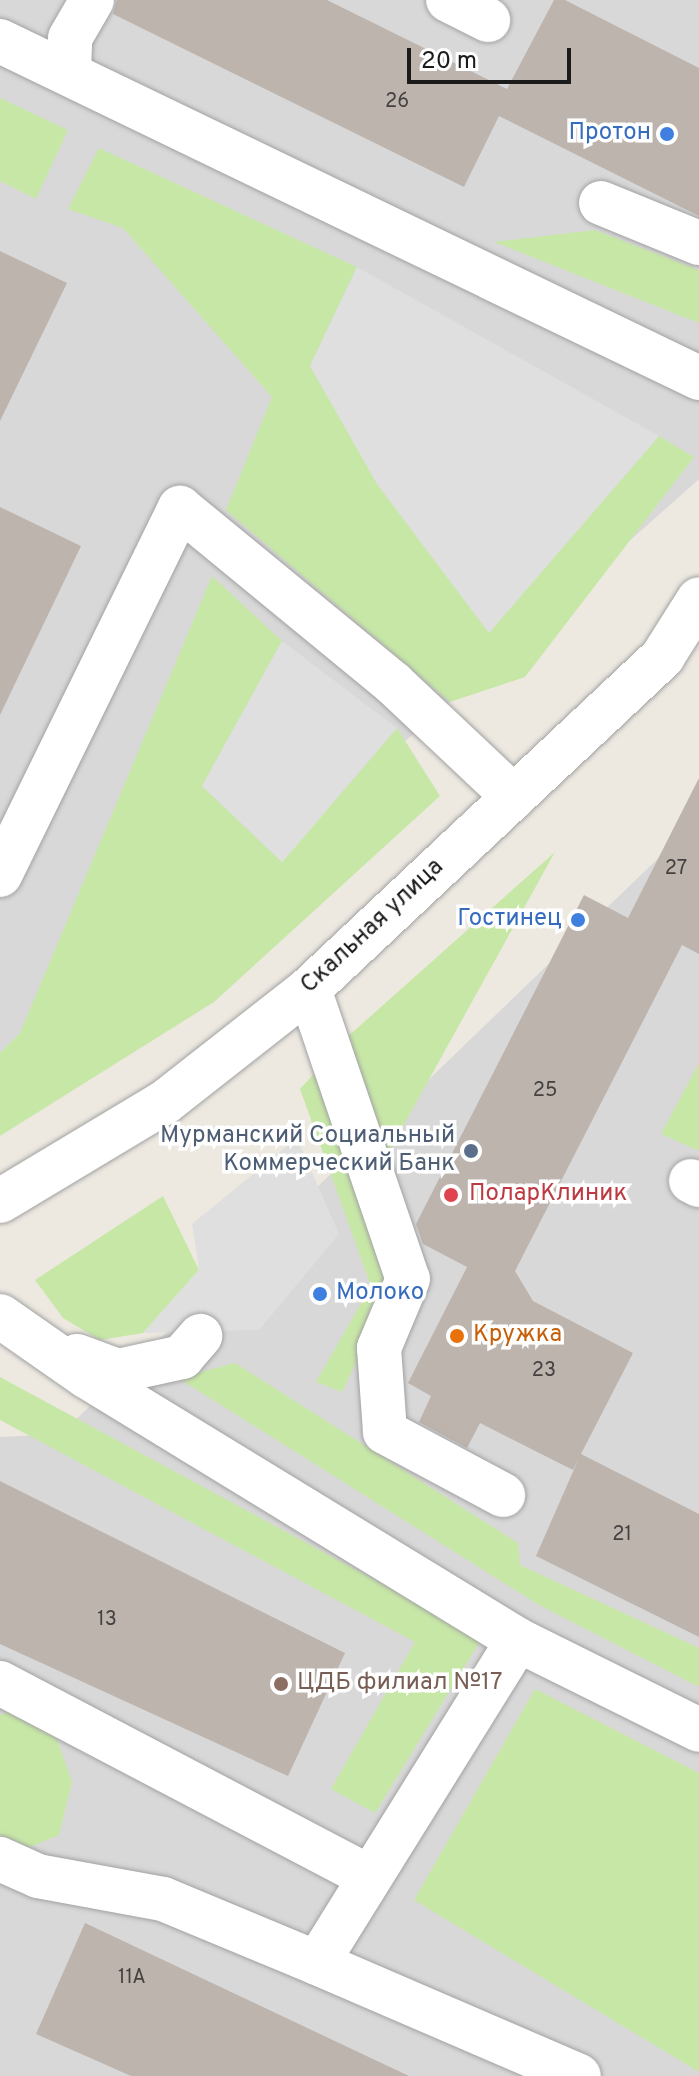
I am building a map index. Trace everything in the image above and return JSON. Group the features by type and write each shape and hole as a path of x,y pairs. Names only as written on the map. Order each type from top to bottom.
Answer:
{"street":[{"path":"69,73 70,38 92,0"},
{"path":"448,0 488,20"},
{"path":"0,41 699,378"},
{"path":"601,203 699,243"},
{"path":"0,875 180,508 393,683 514,797"},
{"name":"Скальная улица","path":"0,1201 165,1102 309,989 514,797 681,662 699,599"},
{"path":"309,989 408,1279 379,1348 385,1432 503,1495"},
{"path":"13,1326 118,1371 182,1357 200,1336"},
{"path":"13,1326 518,1640 699,1730"},
{"path":"317,1963 368,1876 518,1640"},
{"path":"0,1683 368,1876"},
{"path":"0,1859 38,1876 163,1899 579,2076"}],"shaded area":[{"path":"0,0 699,0 699,479 271,861 0,1065"},
{"path":"357,267 659,436 489,633 377,484 310,366"},
{"path":"282,641 397,728 282,862 202,786"},
{"path":"699,819 699,2076 0,2076 0,1437 61,1434"},
{"path":"297,1138 339,1234 259,1330 143,1333 199,1270 192,1224"}],"green space":[{"path":"0,98 68,130 36,199 0,181"},
{"path":"99,148 357,267 310,366 489,632 659,436 694,457 525,677 450,702 226,510 272,397 123,228 68,209"},
{"path":"595,230 699,270 699,323 494,242"},
{"path":"212,576 282,641 202,786 282,862 397,728 440,796 214,1002 0,1136 0,1053 20,1033"},
{"path":"555,852 391,1148 381,1166 336,1047"},
{"path":"699,1063 699,1151 661,1134"},
{"path":"319,1068 398,1274 342,1392 316,1382 371,1286 300,1089"},
{"path":"163,1196 199,1270 143,1333 100,1340 63,1318 35,1280"},
{"path":"235,1363 518,1543 520,1565 699,1648 699,1687 539,1605 178,1378"},
{"path":"0,1377 482,1638 375,1813 331,1789 415,1642 0,1420"},
{"path":"535,1689 699,1773 699,2072 414,1900"},
{"path":"29,1704 58,1742 72,1782 59,1835 23,1850 0,1838 0,1715"}],"building":[{"path":"117,0 327,0 507,89 554,0 565,0 699,68 699,216 499,116 464,187 113,14"},
{"path":"0,251 67,283 0,421"},
{"path":"0,507 81,546 0,715"},
{"path":"699,778 699,954 682,945 515,1271 533,1301 633,1353 581,1454 699,1514 699,1637 536,1556 579,1458 573,1470 480,1423 467,1448 419,1422 431,1396 408,1383 467,1267 423,1244 416,1224 584,895 628,918"},
{"path":"0,1481 345,1653 288,1776 0,1644"},
{"path":"85,1923 409,2076 131,2076 36,2034"}],"place":[{"name":"Протон","path":"667,134"},
{"name":"Гостинец","path":"578,920"},
{"name":"Мурманский Социальный Коммерческий Банк","path":"471,1151"},
{"name":"ПоларКлиник","path":"451,1195"},
{"name":"Молоко","path":"320,1294"},
{"name":"Кружка","path":"457,1336"},
{"name":"ЦДБ филиал №17","path":"281,1684"}]}
